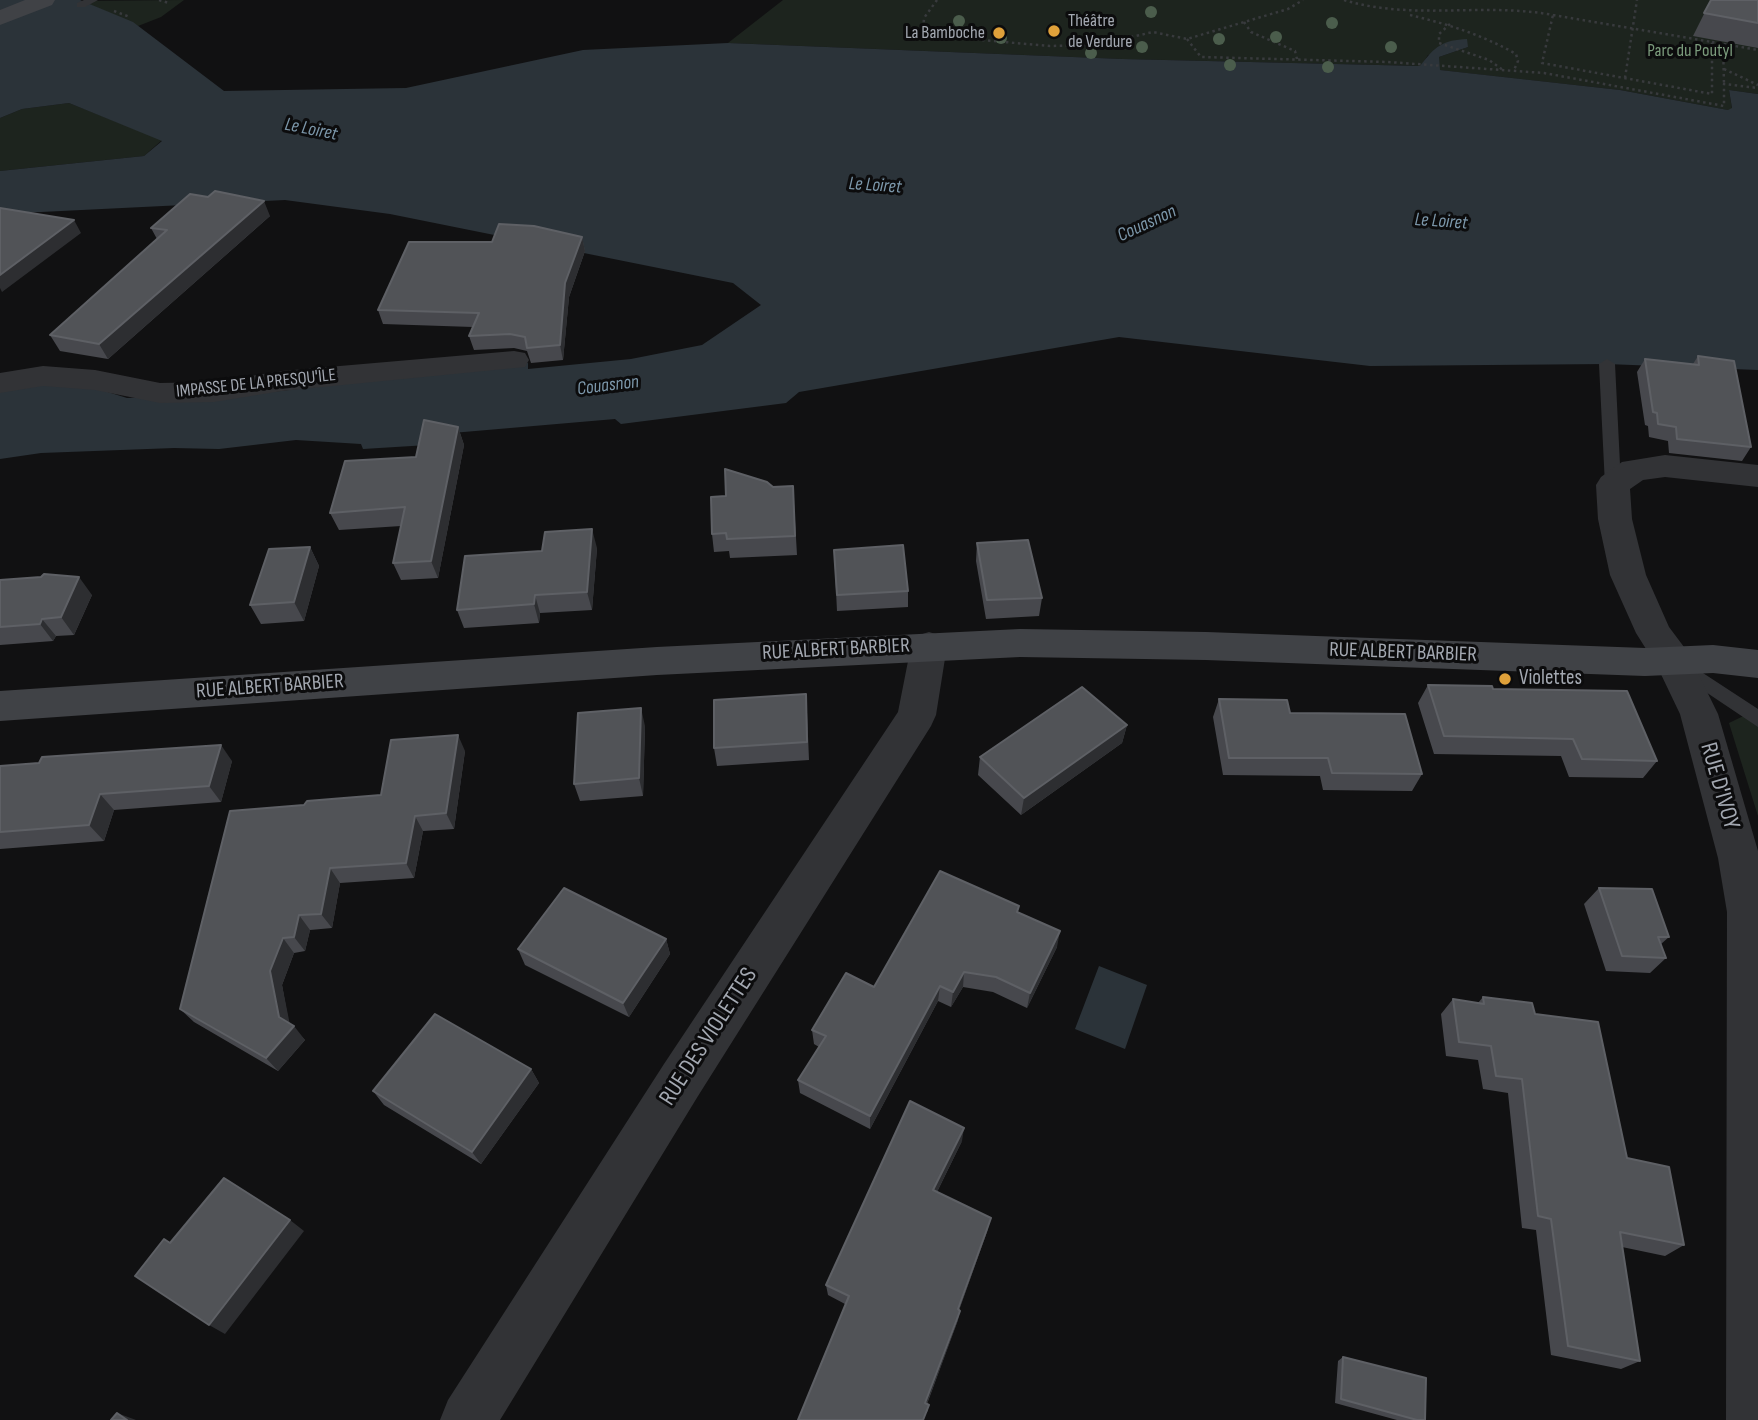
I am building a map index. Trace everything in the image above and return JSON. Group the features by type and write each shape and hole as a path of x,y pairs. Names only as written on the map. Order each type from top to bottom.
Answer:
{"street":[{"path":"0,18 44,0"},
{"name":"IMPASSE DE LA PRESQU'ÎLE","path":"0,383 43,376 95,380 160,393 214,391 282,381 514,360"},
{"path":"1613,485 1634,470 1665,466 1758,476"},
{"name":"RUE D'IVOY","path":"1613,485 1615,519 1628,575 1654,633 1674,661 1699,714 1739,858 1749,912 1754,1420"},
{"name":"RUE ALBERT BARBIER","path":"0,706 657,660 1020,643 1206,646 1645,662 1713,659 1758,664"},
{"name":"RUE DES VIOLETTES","path":"467,1420 681,1080 917,715 929,646"}],"lane":[{"path":"81,5 93,0"},
{"path":"1607,364 1613,485"},
{"path":"1674,661 1758,719"}],"path":[{"path":"159,0 170,3"},
{"path":"937,0 924,18 923,32 936,36 1050,46 1097,45 1153,32 1187,39 1288,9 1303,0"},
{"path":"1344,0 1450,24 1499,43 1516,54 1518,61 1513,71"},
{"path":"1625,78 1637,0"},
{"path":"1396,12 1519,9 1758,50"},
{"path":"1553,15 1542,62 1712,94 1712,42"},
{"path":"1244,22 1251,32 1296,51 1297,60"},
{"path":"1450,24 1439,34 1439,43 1447,48 1495,62 1504,71"},
{"path":"1187,39 1201,57 1388,62 1544,73 1724,106 1723,44"},
{"path":"1724,68 1758,86"},
{"path":"1724,84 1758,86"}],"green space":[{"path":"184,0 161,17 138,26 82,1"},
{"name":"Parc du Poutyl","path":"783,0 1758,0 1758,94 1729,90 1732,109 1728,110 1620,90 1439,70 1439,57 1468,47 1428,55 1421,66 1122,59 728,43"},
{"path":"69,103 162,140 144,156 0,171 0,118 22,109"},
{"path":"1758,709 1758,816 1729,723"}],"water":[{"path":"0,0 80,0 133,22 224,91 406,88 583,50 728,43 1122,59 1420,66 1440,45 1467,39 1468,47 1439,57 1440,70 1620,90 1728,110 1732,108 1729,90 1758,94 1758,370 1607,364 1370,366 1119,337 799,392 786,403 621,424 615,419 452,433 444,444 363,449 361,444 296,440 219,449 41,453 0,459 0,390 47,382 82,384 127,398 245,395 528,363 528,369 631,359 702,345 761,305 733,283 390,214 285,200 0,214 0,171 144,156 162,141 69,103 22,109 0,118"},
{"path":"1099,966 1147,985 1125,1049 1075,1029"}],"building":[{"path":"1711,0 1758,0 1758,23 1704,13"},
{"path":"215,191 264,201 99,344 50,335 167,230 151,228 190,194 208,197"},
{"path":"0,208 74,220 0,275"},
{"path":"499,224 534,226 582,237 565,283 560,345 527,348 525,337 510,334 469,336 479,313 378,310 409,242 492,242"},
{"path":"1698,356 1734,361 1751,447 1677,439 1676,427 1658,424 1657,413 1653,412 1645,359 1699,365"},
{"path":"424,420 458,427 431,561 393,563 405,507 330,513 345,461 416,457"},
{"path":"725,469 767,482 773,487 793,486 795,536 727,539 726,533 712,534 711,497 726,496"},
{"path":"592,529 587,592 535,595 534,604 457,610 465,556 542,551 545,532"},
{"path":"1028,540 1042,598 987,600 977,543"},
{"path":"903,545 908,591 837,595 834,550"},
{"path":"310,547 294,602 250,605 269,549"},
{"path":"44,574 79,577 61,617 42,619 40,624 0,627 0,580 41,577"},
{"path":"1428,685 1627,691 1657,761 1582,759 1573,739 1444,736"},
{"path":"1082,687 1127,725 1024,798 980,757"},
{"path":"806,694 807,742 714,748 714,700"},
{"path":"1219,699 1287,700 1290,713 1405,714 1422,774 1332,773 1328,758 1229,758"},
{"path":"641,708 639,778 574,784 578,713"},
{"path":"458,735 446,813 415,816 406,863 330,868 321,914 299,915 294,937 283,938 270,971 279,1017 294,1026 266,1058 180,1009 230,811 381,795 391,740"},
{"path":"221,745 209,786 100,794 89,825 0,832 0,766 39,763 42,757"},
{"path":"940,871 1019,906 1017,912 1060,931 1030,993 996,977 964,972 953,992 940,986 870,1116 798,1080 826,1036 812,1030 846,973 874,987"},
{"path":"564,888 666,939 623,1003 518,949"},
{"path":"1599,888 1652,889 1669,937 1658,937 1666,958 1622,956"},
{"path":"1483,997 1532,1003 1535,1014 1598,1022 1627,1158 1669,1167 1684,1245 1620,1232 1640,1361 1568,1346 1551,1219 1538,1216 1522,1079 1496,1076 1491,1046 1459,1042 1453,999 1484,1004"},
{"path":"435,1014 531,1069 472,1152 373,1091"},
{"path":"910,1101 964,1128 933,1190 991,1218 925,1403 929,1405 923,1420 798,1420 849,1296 826,1285"},
{"path":"224,1178 290,1220 209,1325 135,1276 164,1239 170,1243"},
{"path":"1343,1357 1426,1378 1425,1420 1341,1399"},
{"path":"117,1413 127,1420 111,1420"}],"place":[{"name":"Théâtre de Verdure","path":"1054,31"},
{"name":"La Bamboche","path":"999,33"},
{"name":"Violettes","path":"1505,679"}],"water label":[{"name":"Le Loiret","path":"311,130"},
{"name":"Le Loiret","path":"875,186"},
{"name":"Le Loiret","path":"1441,222"},
{"name":"Couasnon","path":"1147,224"},
{"name":"Couasnon","path":"608,386"}]}
